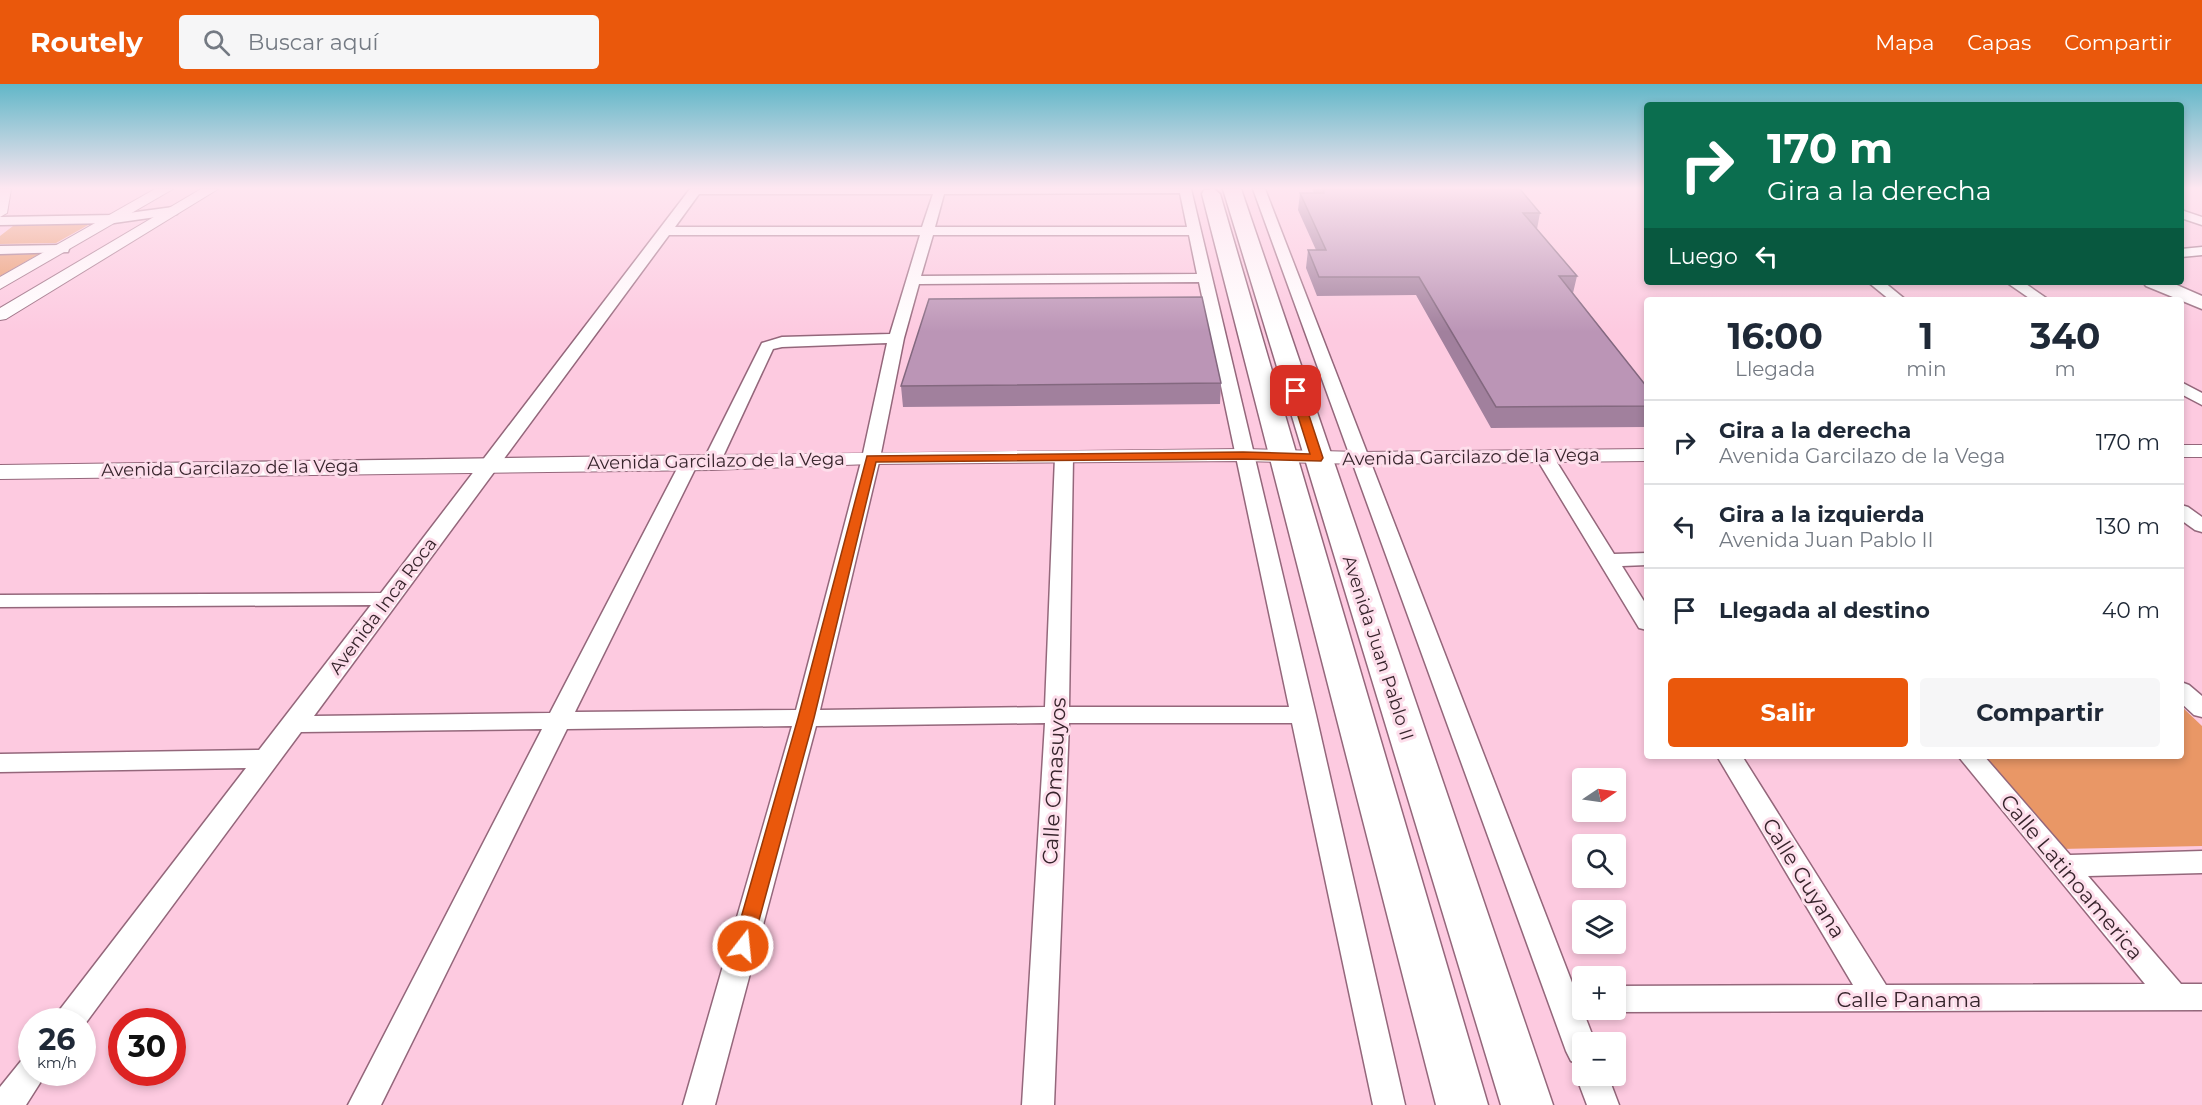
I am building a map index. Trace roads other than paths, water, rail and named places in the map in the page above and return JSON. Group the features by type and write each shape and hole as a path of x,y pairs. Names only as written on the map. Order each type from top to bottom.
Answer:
{"highway":[{"name":"Avenida Juan Pablo II","path":"1212,237 1300,458 1527,1105"},
{"name":"Avenida Juan Pablo II","path":"1244,237 1462,1105"}],"main road":[{"path":"2184,276 2202,284"},
{"path":"2160,285 2202,303"}],"street":[{"path":"0,284 84,237"},
{"path":"0,315 130,237"},
{"name":"Avenida Inca Roca","path":"80,1008 660,237"},
{"path":"699,1105 806,718 871,458 896,338 915,280 926,237"},
{"path":"1195,237 1243,455 1304,715 1389,1105"},
{"path":"1277,237 1360,458 1572,996"},
{"path":"0,250 63,249"},
{"path":"2184,253 2202,251"},
{"path":"915,280 1204,278"},
{"path":"1879,285 1895,297"},
{"path":"2018,285 2037,297"},
{"path":"364,1105 559,722 766,346 782,342 896,338"},
{"path":"2184,389 2202,400"},
{"path":"2184,451 2202,451"},
{"name":"Avenida Garcilazo de la Vega","path":"0,472 700,463 871,458 1243,455 1360,458 1644,455"},
{"path":"1544,456 1644,618"},
{"name":"Calle Omasuyos","path":"1038,1105 1058,715 1064,457"},
{"path":"2184,513 2202,526"},
{"path":"1608,560 1644,559"},
{"path":"0,601 388,599"},
{"path":"2184,693 2202,709"},
{"path":"295,724 1058,715 1304,715"},
{"path":"0,763 268,759"},
{"name":"Calle Guyana","path":"1731,759 1878,999"},
{"name":"Calle Latinoamerica","path":"1973,759 2063,866 2188,997"},
{"path":"2063,866 2202,862"},
{"name":"Calle Panama","path":"1626,999 2188,997"},
{"path":"6,1105 21,1086"},
{"path":"1596,1086 1603,1105"}]}
